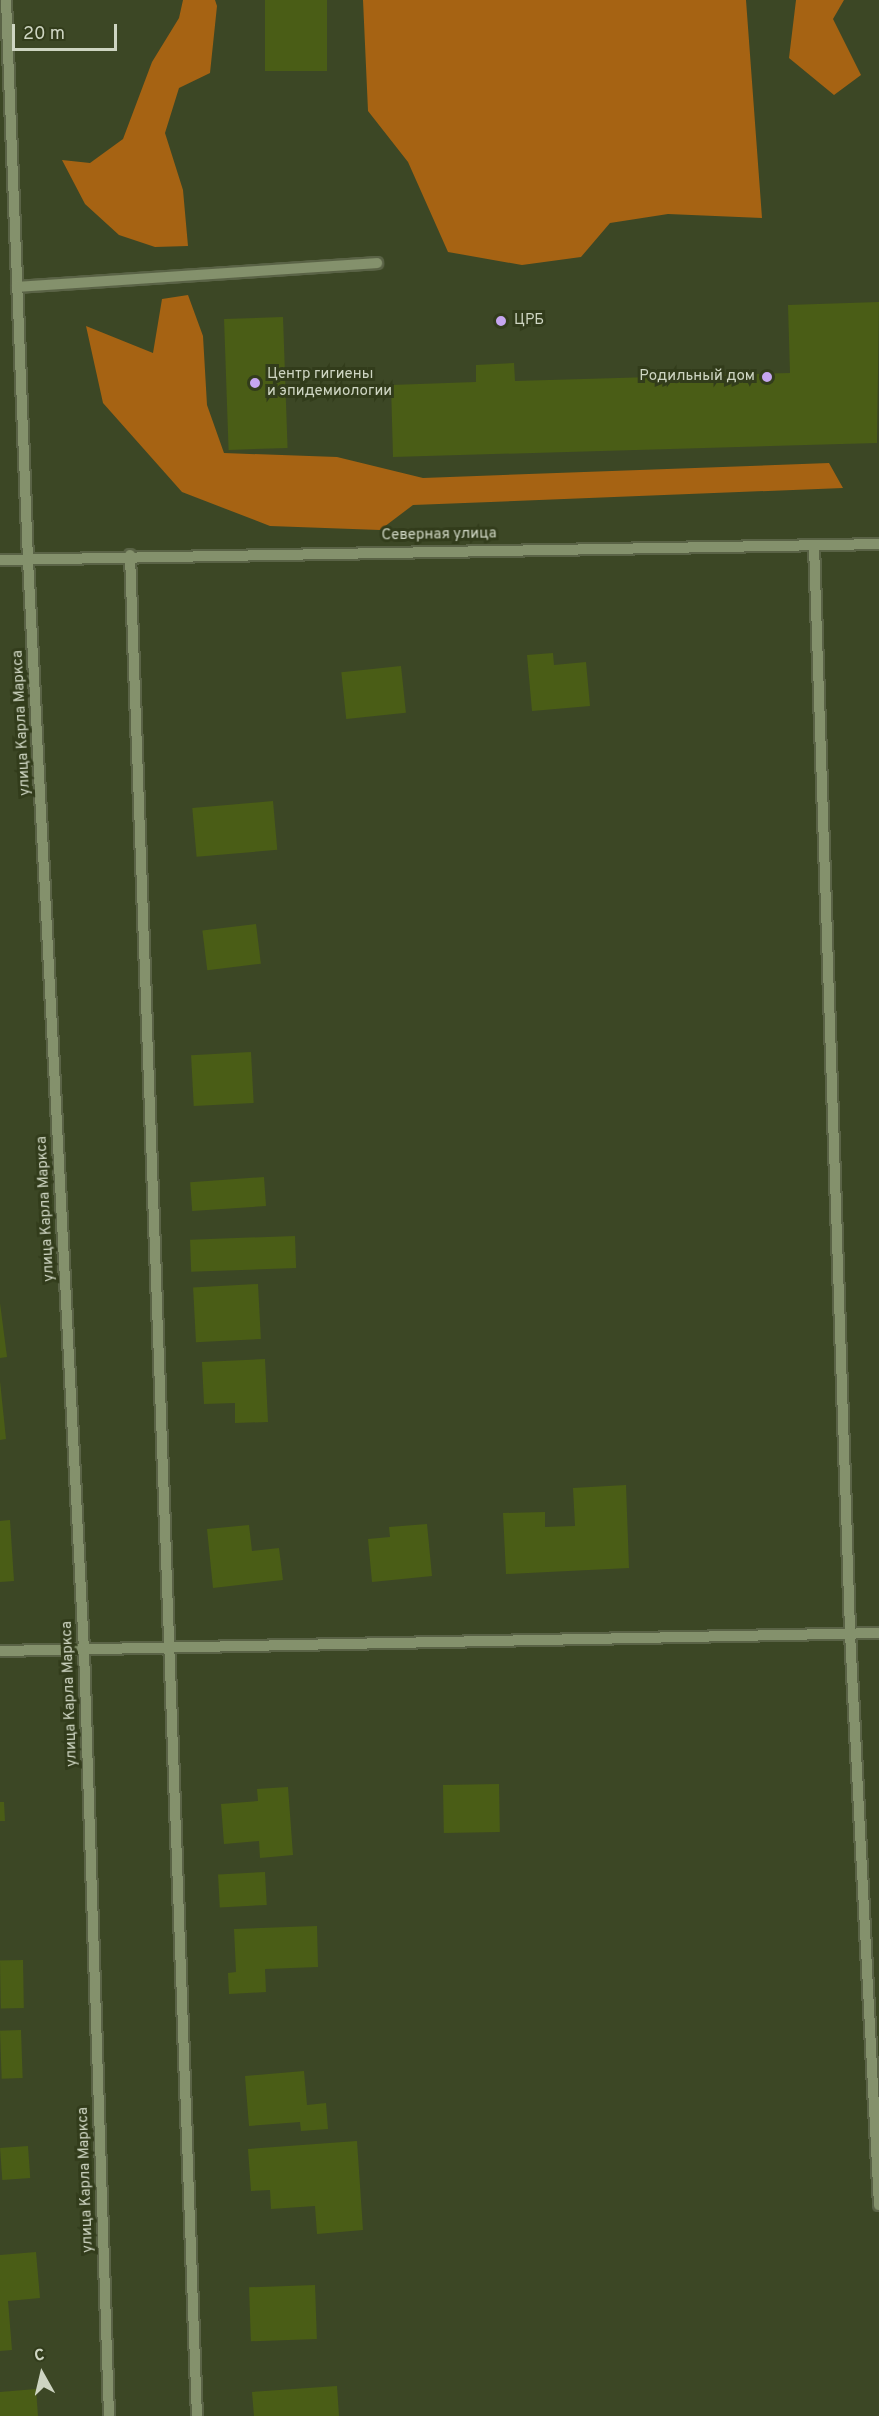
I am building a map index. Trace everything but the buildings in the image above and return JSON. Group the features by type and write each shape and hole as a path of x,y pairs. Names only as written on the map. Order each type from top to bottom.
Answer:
{"street":[{"name":"улица Карла Маркса","path":"6,0 4,33 28,560 84,1650 109,2416"},
{"path":"17,287 377,263"},
{"name":"Северная улица","path":"0,560 130,555 879,544"},
{"path":"814,545 850,1633 879,2205"},
{"path":"130,555 197,2416"},
{"path":"0,1651 169,1650 879,1633"}],"shaded area":[{"path":"183,0 215,0 217,6 210,73 179,88 165,133 183,190 188,246 155,247 119,235 85,204 62,160 90,163 123,139 152,62 179,18"},
{"path":"363,0 746,0 762,218 668,214 610,223 581,257 522,265 448,252 408,162 368,111"},
{"path":"796,0 844,0 833,19 861,75 834,95 789,58"},
{"path":"188,295 203,336 207,405 224,453 337,457 423,478 829,463 843,488 413,505 380,530 270,526 182,492 103,403 86,326 153,353 162,299"}],"place":[{"name":"ЦРБ","path":"501,321"},
{"name":"Родильный дом","path":"767,377"},
{"name":"Центр гигиены и эпидемиологии","path":"255,383"}]}
